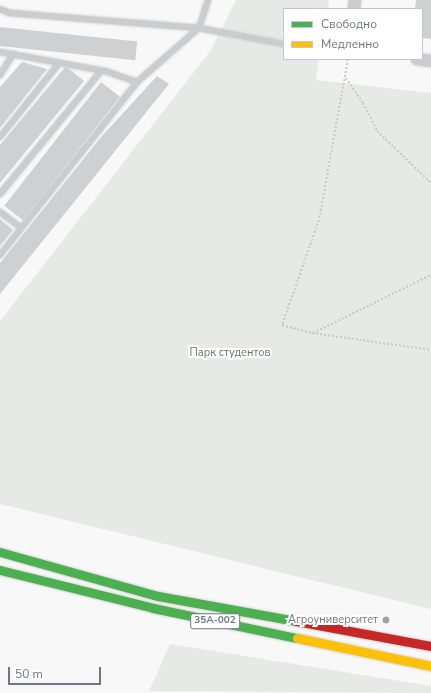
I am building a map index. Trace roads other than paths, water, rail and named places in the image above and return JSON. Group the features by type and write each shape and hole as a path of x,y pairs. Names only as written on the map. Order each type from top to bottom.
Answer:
{"main road":[{"name":"35А-002","path":"0,552 158,596 431,646"},
{"name":"35А-002","path":"0,570 153,608 431,666"}],"lane":[{"path":"0,255 137,82 199,28 208,0"},
{"path":"0,9 10,12 199,28 283,44"},
{"path":"0,52 101,71 137,82"},
{"path":"0,75 13,54"},
{"path":"0,137 59,63"},
{"path":"0,194 101,71"},
{"path":"0,212 21,228"}],"place":[{"name":"Агроуниверситет","path":"386,620"}],"park label":[{"name":"Парк студентов","path":"230,353"}]}
